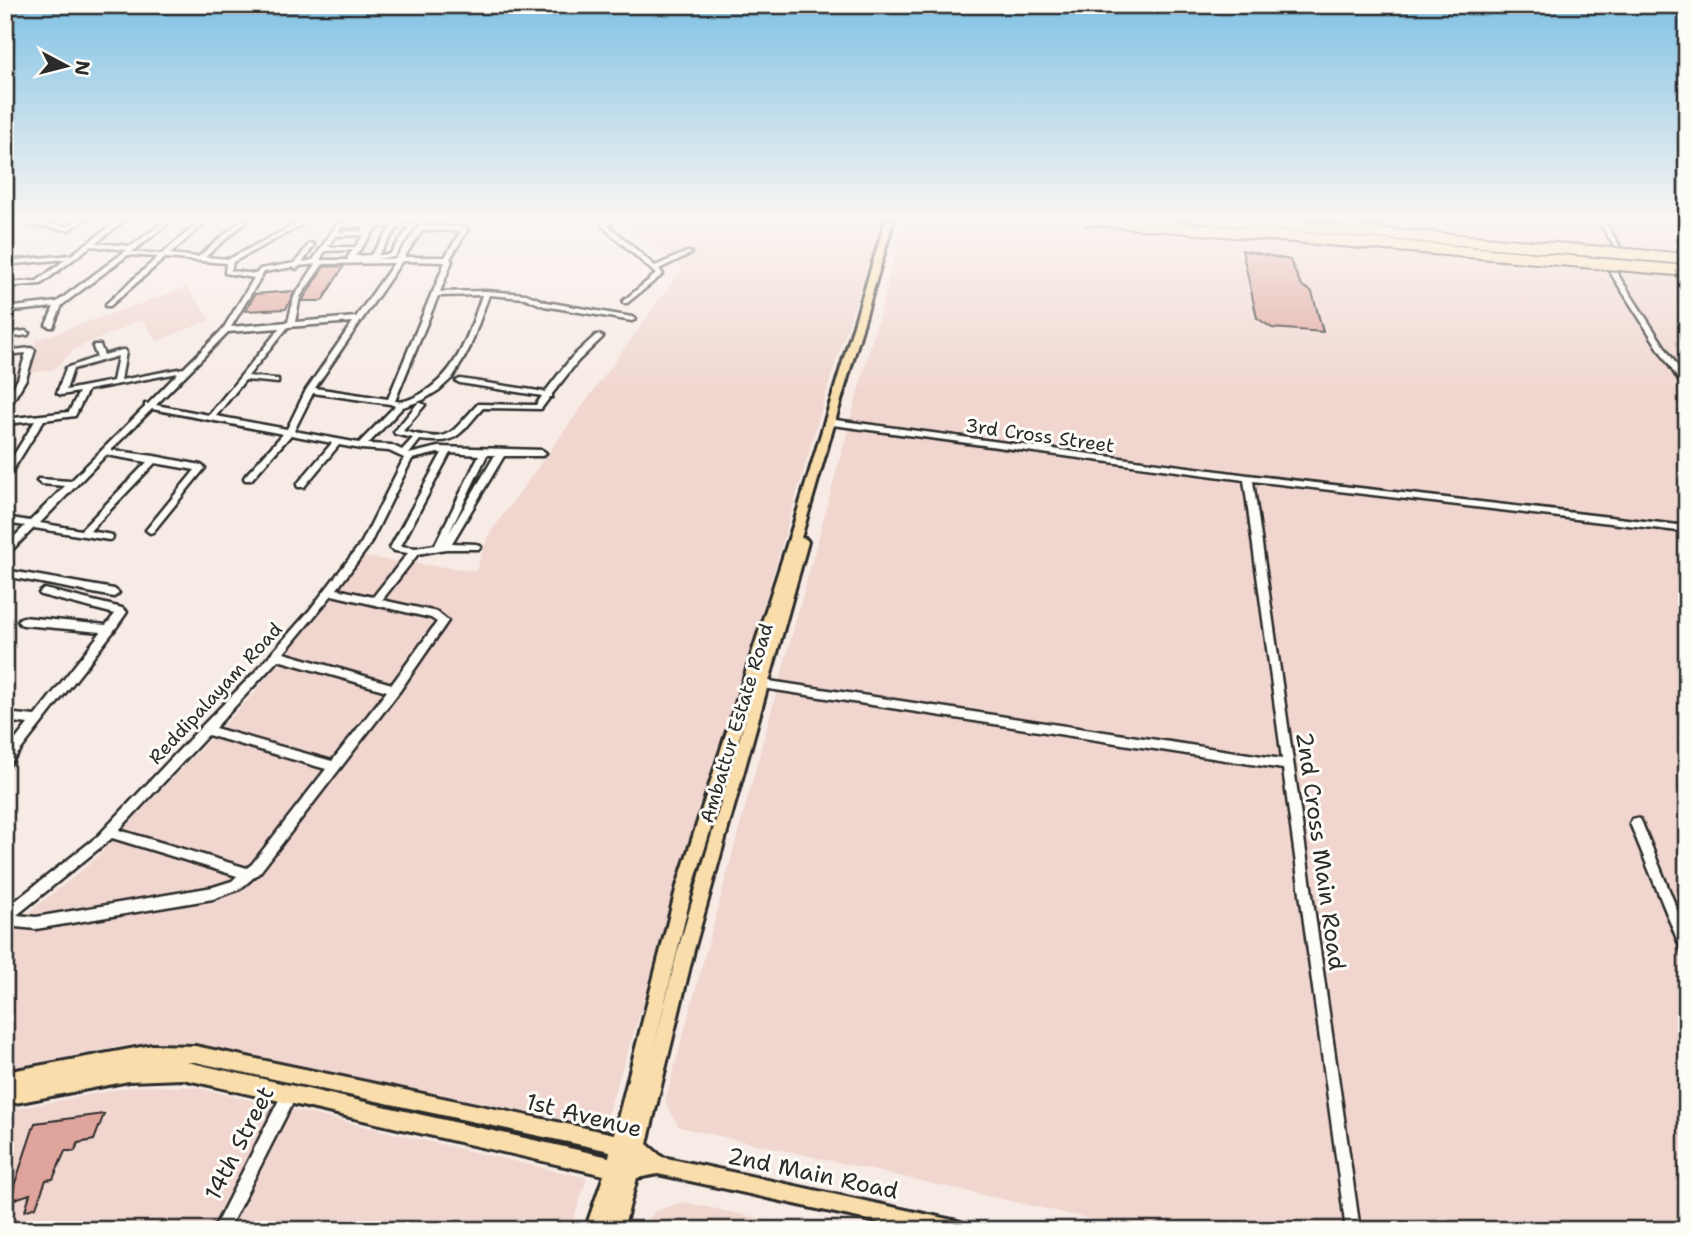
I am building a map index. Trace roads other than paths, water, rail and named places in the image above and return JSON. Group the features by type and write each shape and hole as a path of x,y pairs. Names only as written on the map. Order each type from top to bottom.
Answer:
{"main road":[{"name":"Ambattur Estate Road","path":"832,423 874,277"},
{"name":"Ambattur Estate Road","path":"613,1230 623,1169 686,950 755,683 800,523 879,277"},
{"name":"1st Avenue","path":"5,1081 152,1053 195,1054 294,1084 623,1169 658,1165"},
{"name":"1st Avenue","path":"5,1096 160,1069 294,1084 629,1147 658,1165"},
{"name":"2nd Main Road","path":"658,1165 957,1230"},
{"name":"Ambattur Estate Road","path":"594,1230 623,1169"}],"street":[{"path":"5,285 38,283 46,277"},
{"path":"50,325 59,304 94,277"},
{"path":"108,305 139,277 154,279"},
{"path":"5,552 226,330 257,277"},
{"path":"211,417 289,323 297,296 309,277"},
{"path":"248,478 290,431 310,390 387,277"},
{"path":"391,402 440,277"},
{"path":"625,302 658,277"},
{"path":"1617,277 1687,387"},
{"path":"434,294 486,293 526,296 544,304 632,319"},
{"path":"361,446 400,405 425,398 453,372 465,356 486,293"},
{"path":"5,310 59,304"},
{"path":"226,330 358,319"},
{"path":"5,336 25,333"},
{"path":"421,405 398,432 450,440 481,406 535,408 550,395 575,359 599,337"},
{"path":"97,348 101,358"},
{"path":"5,353 31,350 22,379 5,407"},
{"path":"116,384 122,352 69,368 61,394 116,384 186,370"},
{"path":"243,378 275,381"},
{"path":"460,381 550,395"},
{"path":"5,422 72,414 84,390"},
{"path":"310,390 400,405"},
{"path":"148,406 361,446 391,448 406,455 448,450 542,453"},
{"path":"5,476 41,418"},
{"name":"3rd Cross Street","path":"832,423 1248,478 1687,529"},
{"name":"Reddipalayam Road","path":"5,919 109,832 276,655 366,544 406,455 418,437"},
{"path":"301,485 338,441"},
{"path":"448,450 395,548 415,551 442,547 475,547"},
{"path":"104,452 201,468 150,530"},
{"path":"442,547 484,452"},
{"path":"442,547 501,453"},
{"path":"83,533 154,459"},
{"name":"2nd Cross Main Road","path":"1248,478 1353,1230"},
{"path":"41,481 74,484"},
{"path":"5,520 109,537"},
{"path":"376,601 415,551"},
{"path":"5,573 114,593"},
{"path":"5,919 36,923 213,893 236,885 248,874 395,689 443,621 434,615 330,591"},
{"path":"5,762 121,615 120,610 44,593"},
{"path":"23,621 110,629"},
{"path":"276,655 395,689"},
{"path":"755,683 1288,765"},
{"path":"5,717 38,720"},
{"path":"205,730 334,766"},
{"path":"1636,823 1687,950"},
{"path":"109,832 248,874"},
{"name":"14th Street","path":"220,1230 294,1084"}]}
